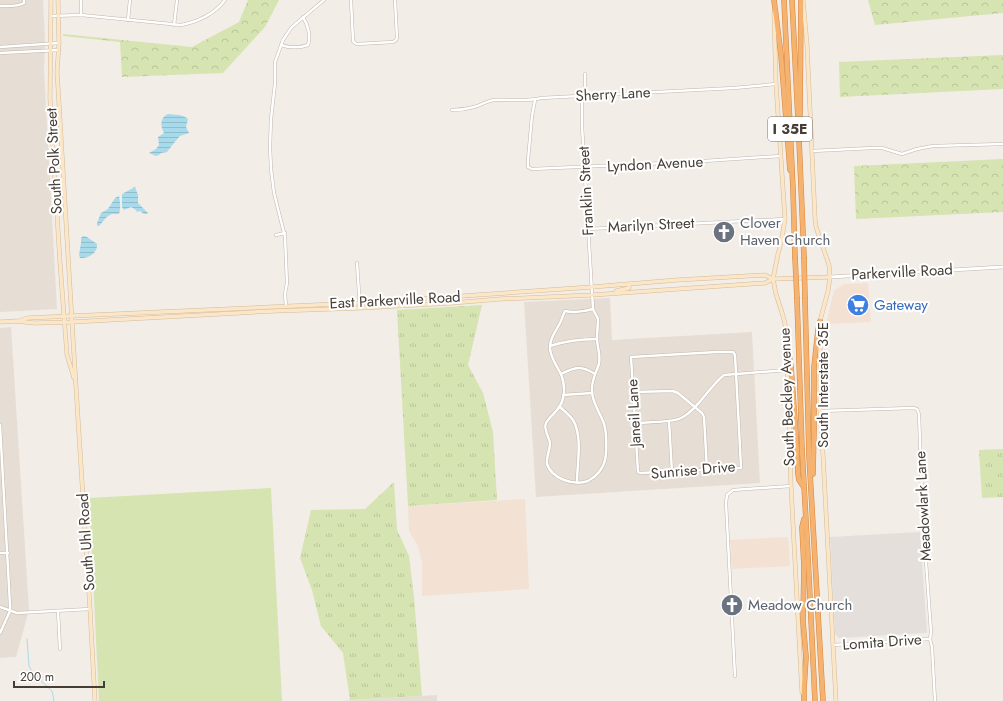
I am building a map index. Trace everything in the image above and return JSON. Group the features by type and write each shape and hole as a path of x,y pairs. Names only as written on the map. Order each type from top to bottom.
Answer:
{"highway":[{"path":"774,0 781,55 789,164 793,189"},
{"name":"I 35E","path":"784,0 796,257 804,486 815,701"},
{"name":"I 35E","path":"792,0 804,257 811,492 823,701"},
{"path":"799,139 802,0"},
{"path":"811,492 814,453 814,367 820,321"},
{"path":"787,343 791,367 798,474 804,486"},
{"path":"803,701 806,657 803,622 804,567 802,527 806,515"}],"main road":[{"name":"South Polk Street","path":"51,0 50,102 64,322"},
{"name":"South Polk Street","path":"58,0 59,50 57,72 72,322"},
{"name":"South Beckley Avenue","path":"774,0 776,84 785,219 773,278 785,324 787,343 791,486 803,701"},
{"name":"South Interstate 35E","path":"802,0 807,45 815,218 816,227 829,265 830,277 820,321 820,411 836,701"},
{"name":"East Parkerville Road","path":"0,322 72,322 249,313 286,308 765,275 773,278 801,278"},
{"path":"749,276 750,284"},
{"name":"Parkerville Road","path":"801,278 830,277"},
{"name":"East Parkerville Road","path":"16,321 27,318 185,310 249,308 360,308 436,304 765,283 773,278"},
{"path":"665,281 666,289"},
{"path":"607,294 627,289 629,288 629,284"},
{"path":"436,298 436,304"},
{"path":"249,308 249,313"},
{"path":"185,310 185,316"},
{"name":"South Uhl Road","path":"64,322 67,355 76,383"},
{"name":"South Uhl Road","path":"72,322 95,701"}],"street":[{"path":"0,6 17,6 24,3 24,0"},
{"path":"81,0 81,15"},
{"path":"128,20 130,0"},
{"path":"174,25 177,0"},
{"path":"52,16 81,15 181,25 191,23 203,17 215,10 225,0"},
{"path":"286,308 285,294 287,283 284,233 274,192 271,169 271,119 275,88 275,62 281,45 291,28 324,0"},
{"path":"351,0 354,43 393,42 396,40 394,0"},
{"path":"281,45 289,47 308,45 308,27 303,17"},
{"path":"0,48 59,43"},
{"path":"29,45 30,52"},
{"path":"0,53 59,50"},
{"name":"Franklin Street","path":"585,74 585,96 582,104 582,126 593,309 598,318 597,339 600,352 599,363 592,384 592,393"},
{"name":"Sherry Lane","path":"452,110 474,107 492,100 535,100 541,98 734,88 776,84"},
{"name":"Lyndon Avenue","path":"535,100 528,148 528,167 532,169 690,162 782,156"},
{"path":"812,151 882,148 905,154 917,149 933,146 1003,144"},
{"name":"Marilyn Street","path":"588,229 785,219"},
{"path":"276,235 284,233"},
{"path":"356,263 360,308"},
{"name":"Parkerville Road","path":"830,277 1003,267"},
{"path":"563,395 592,393 594,402 605,427 605,460 602,468 595,477 588,481 570,482 556,476 551,472 547,460 550,444 546,424 560,407 563,398 563,395 563,378 550,354 552,336 560,323 564,311 574,313 593,309"},
{"path":"550,346 573,340 597,339"},
{"name":"Janeil Lane","path":"638,472 631,357 734,352 736,374"},
{"path":"561,374 571,368 579,367 587,369 595,374"},
{"path":"635,423 669,421 681,418 695,406 724,375 787,370"},
{"name":"Sunrise Drive","path":"638,472 644,474 741,468 736,374"},
{"path":"633,392 662,390 673,391 678,393 702,413 704,417 707,470"},
{"path":"560,407 573,420 579,441 577,482"},
{"name":"Meadowlark Lane","path":"820,411 917,408 920,415 923,520 935,701"},
{"path":"669,421 672,472"},
{"path":"0,425 10,599 10,611 0,633"},
{"path":"735,676 726,503 727,496 733,490 791,486"},
{"path":"0,512 6,512"},
{"path":"0,553 8,553"},
{"path":"0,608 17,613 90,609"},
{"path":"58,611 60,650"},
{"name":"Lomita Drive","path":"833,645 930,639"}],"shaded area":[{"path":"0,0 43,0 45,39 44,71 57,309 0,312"},
{"path":"868,283 871,322 826,324 834,291 844,284"},
{"path":"610,298 612,340 752,332 760,483 536,497 524,302"},
{"path":"11,327 29,610 16,657 0,658 0,328"},
{"path":"525,499 529,589 422,596 422,563 418,546 409,531 408,506"},
{"path":"920,532 927,633 839,638 835,634 830,537"},
{"path":"788,537 790,566 732,569 730,540"},
{"path":"437,695 437,701 340,701"}],"green space":[{"path":"248,0 279,0 265,27 223,73 122,77 120,42 63,36 63,34 192,47 239,22"},
{"path":"868,0 1003,0 1003,13 875,25"},
{"path":"1003,55 1003,89 840,97 839,62"},
{"path":"1003,159 1003,212 856,219 854,166"},
{"path":"482,305 468,365 483,393 493,432 497,500 408,506 397,310"},
{"path":"1003,449 1003,497 982,498 979,450"},
{"path":"394,482 397,530 409,556 422,696 350,700 343,653 321,626 312,590 300,558 311,510 365,509"},
{"path":"271,488 282,701 99,701 89,498"}],"water":[{"path":"168,114 186,117 188,119 186,127 189,133 180,136 167,152 156,156 149,153 156,149 159,145 158,137 164,133 162,128 162,120"},
{"path":"135,187 138,195 138,203 148,213 147,214 140,211 137,212 131,207 124,210 122,207 122,194"},
{"path":"119,196 119,214 110,215 99,226 97,226 101,213 108,209 115,198"},
{"path":"83,236 97,244 97,247 92,255 86,258 80,258 81,238"}],"waterway":[{"path":"27,639 29,666 33,673 52,691 54,701"}],"place":[{"name":"Clover Haven Church","path":"724,232"},
{"name":"Gateway","path":"858,305"},
{"name":"Meadow Church","path":"732,605"}]}
